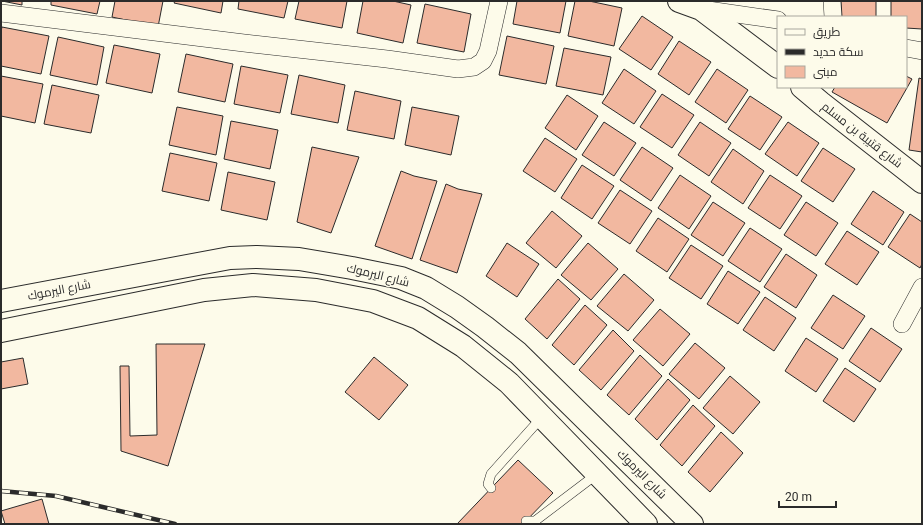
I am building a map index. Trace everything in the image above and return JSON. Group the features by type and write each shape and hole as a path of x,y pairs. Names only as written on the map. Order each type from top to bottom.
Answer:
{"main road":[{"path":"679,1 701,9 777,66"},
{"name":"شارع قتيبة بن مسلم","path":"804,88 822,95 922,182"},
{"name":"شارع اليرموك","path":"1,301 230,258 257,257 299,259 401,278 426,288 457,307 486,327 518,353 692,524"},
{"path":"1,331 204,290 253,285 316,290 373,301 418,318 463,346 509,383 646,524"}],"street":[{"path":"1,13 387,59 458,69 474,67 483,61 488,51 498,1"},
{"path":"832,1 833,16"},
{"path":"701,9 777,20"},
{"path":"907,48 922,51"},
{"path":"902,324 922,287"}],"lane":[{"path":"491,488 488,484 492,474 542,417"},
{"path":"526,521 535,522 597,474"}],"building":[{"path":"2,1 22,1 22,5"},
{"path":"51,1 100,1 97,14 51,5"},
{"path":"115,1 163,1 158,27 112,17"},
{"path":"175,1 223,1 221,13 174,3"},
{"path":"239,1 288,1 284,18 238,9"},
{"path":"299,1 347,1 342,28 295,19"},
{"path":"363,1 393,1 411,5 403,43 357,33"},
{"path":"517,1 566,1 560,33 513,24"},
{"path":"575,1 589,1 622,8 614,46 568,36"},
{"path":"841,1 876,1 876,16 842,16"},
{"path":"891,1 922,1 922,29 907,28 907,16 891,16"},
{"path":"425,4 471,14 464,52 417,43"},
{"path":"642,16 673,37 651,70 619,49"},
{"path":"2,27 49,36 41,74 1,66"},
{"path":"507,36 554,46 546,84 499,75"},
{"path":"58,37 104,47 97,85 50,75"},
{"path":"679,41 711,62 689,95 658,74"},
{"path":"114,45 160,54 152,93 106,83"},
{"path":"564,48 611,57 603,95 556,86"},
{"path":"186,54 233,64 225,102 178,92"},
{"path":"241,66 288,75 280,113 234,104"},
{"path":"624,69 656,91 634,124 602,103"},
{"path":"717,69 748,90 726,123 695,102"},
{"path":"299,75 345,85 338,123 291,114"},
{"path":"1,76 43,84 35,123 1,116"},
{"path":"907,76 912,79 907,88"},
{"path":"919,78 922,79 922,152 909,150"},
{"path":"52,85 99,95 91,133 44,124"},
{"path":"834,88 907,88 887,123 832,92"},
{"path":"355,91 401,101 394,139 347,130"},
{"path":"662,94 694,115 672,148 640,127"},
{"path":"567,95 598,116 576,150 545,128"},
{"path":"750,96 782,117 760,150 728,129"},
{"path":"177,107 223,116 216,155 169,145"},
{"path":"412,107 459,116 451,155 405,145"},
{"path":"231,121 278,130 270,169 224,159"},
{"path":"604,122 636,143 614,176 582,155"},
{"path":"700,122 731,143 709,176 678,155"},
{"path":"788,122 819,143 797,176 765,154"},
{"path":"545,138 577,159 555,192 523,171"},
{"path":"312,147 359,157 331,233 297,222"},
{"path":"642,147 673,168 651,201 620,180"},
{"path":"823,148 855,169 833,202 801,181"},
{"path":"733,149 764,171 743,204 711,182"},
{"path":"170,153 217,163 209,201 162,191"},
{"path":"582,165 614,186 592,219 561,198"},
{"path":"401,171 414,176 437,181 412,259 375,246"},
{"path":"228,172 275,182 267,220 221,210"},
{"path":"680,175 711,196 689,229 658,208"},
{"path":"770,175 802,196 780,229 748,208"},
{"path":"446,184 458,189 482,194 457,273 420,260"},
{"path":"620,190 652,211 630,244 598,223"},
{"path":"873,191 904,212 883,245 851,224"},
{"path":"713,202 745,223 723,256 691,235"},
{"path":"806,202 838,223 816,256 784,235"},
{"path":"552,211 582,236 556,268 526,243"},
{"path":"910,214 922,222 922,264 920,268 888,247"},
{"path":"658,218 689,239 667,272 636,251"},
{"path":"750,228 782,249 760,282 728,261"},
{"path":"847,231 879,252 857,285 825,264"},
{"path":"507,243 539,264 517,297 486,276"},
{"path":"588,243 618,269 591,300 561,275"},
{"path":"691,245 723,266 701,299 669,278"},
{"path":"786,254 817,275 796,308 764,287"},
{"path":"728,271 760,292 738,324 707,304"},
{"path":"624,274 654,300 628,331 597,306"},
{"path":"558,279 580,299 547,339 525,319"},
{"path":"833,295 865,316 843,349 811,328"},
{"path":"765,297 796,318 774,351 743,330"},
{"path":"585,305 607,325 574,365 552,345"},
{"path":"660,309 690,334 663,366 633,340"},
{"path":"871,328 902,349 880,382 849,361"},
{"path":"613,330 634,351 601,390 579,370"},
{"path":"806,338 838,359 816,392 785,371"},
{"path":"695,343 725,368 699,399 669,374"},
{"path":"156,344 205,344 168,466 121,451 120,366 129,366 130,436 157,435"},
{"path":"640,355 662,376 629,415 607,395"},
{"path":"374,357 408,385 379,420 345,392"},
{"path":"23,358 28,384 1,389 1,362"},
{"path":"845,368 876,389 854,422 823,401"},
{"path":"730,376 760,402 733,434 703,408"},
{"path":"668,379 690,400 657,440 635,419"},
{"path":"693,405 715,426 682,466 660,445"},
{"path":"721,432 743,453 710,492 688,472"},
{"path":"518,460 553,493 523,524 457,524"},
{"path":"42,499 49,524 5,524 1,511"}],"railway":[{"path":"1,491 56,496 175,524"}]}
